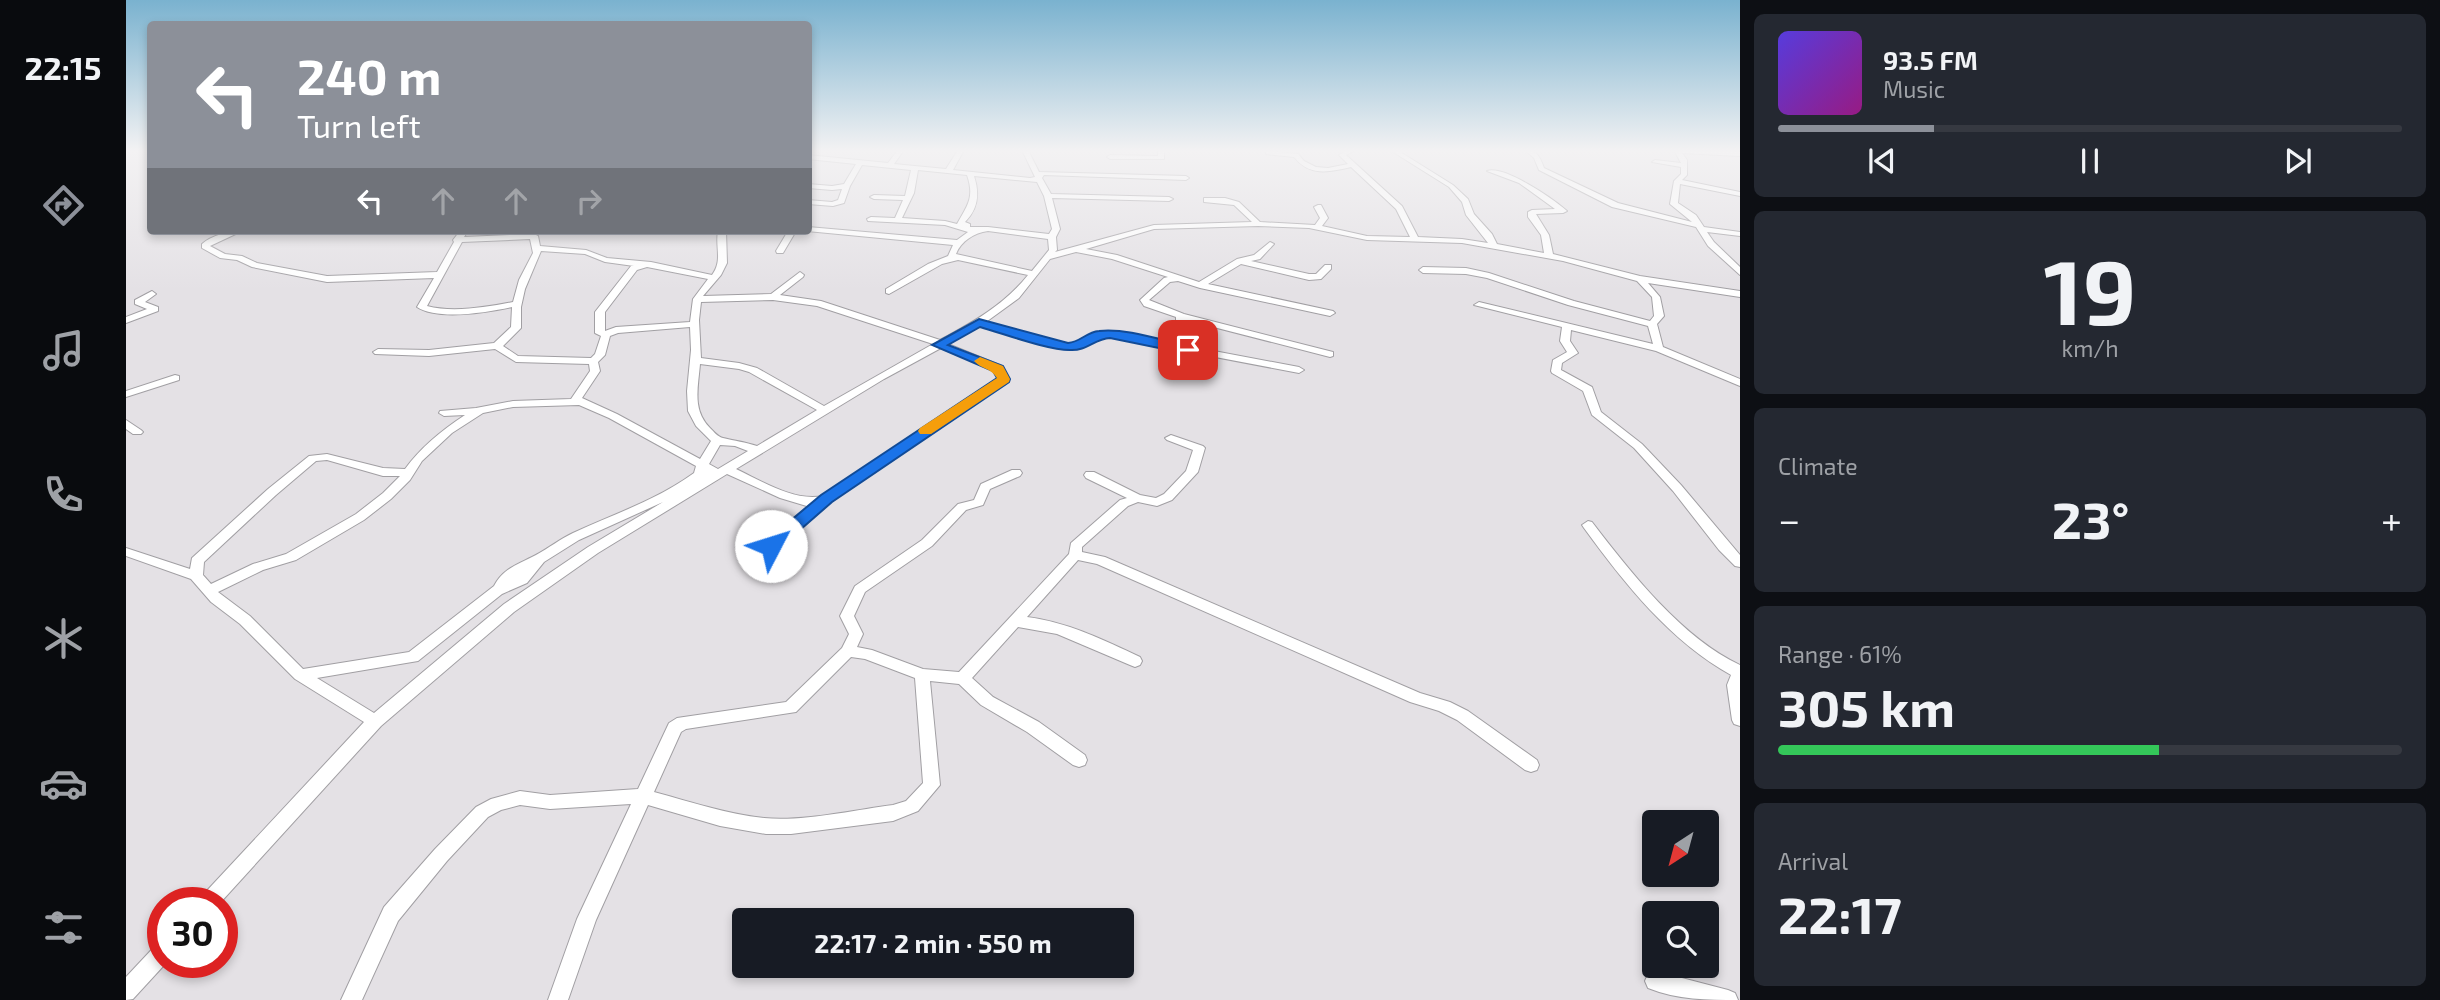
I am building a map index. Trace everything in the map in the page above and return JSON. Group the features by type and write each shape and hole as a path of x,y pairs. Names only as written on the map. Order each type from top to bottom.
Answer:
{"street":[{"path":"812,202 833,204 841,201 842,197"},
{"path":"874,197 907,198 897,221"},
{"path":"974,197 967,218 960,223 976,230"},
{"path":"300,675 413,657 498,590 522,580 539,559 574,537 677,496 724,472 824,410 979,323 1016,296 1053,250 1052,237 1056,229 1048,197"},
{"path":"1075,197 1169,199"},
{"path":"1387,197 1399,208 1415,239"},
{"path":"1461,197 1470,215 1489,236 1494,246"},
{"path":"1542,197 1563,211 1532,212 1532,217 1545,235 1549,256"},
{"path":"1596,197 1615,205 1702,228 1740,234"},
{"path":"1675,197 1674,204 1702,228 1711,244 1740,272"},
{"path":"1207,200 1232,200 1241,204 1258,224"},
{"path":"1318,207 1324,218 1318,227"},
{"path":"871,219 945,223 976,230 1052,237"},
{"path":"1045,258 1154,227 1258,224 1318,227 1367,238 1494,246 1549,256 1640,279 1740,294"},
{"path":"812,229 959,243"},
{"path":"889,291 950,257 959,243 976,230"},
{"path":"227,235 205,246 212,252 255,265 327,279 438,275"},
{"path":"461,235 422,307 427,311 515,304"},
{"path":"720,235 724,260 697,299 694,324 695,382 692,396 694,413 699,423 717,441 737,443 758,451"},
{"path":"780,251 790,235"},
{"path":"378,352 429,353 497,346 516,328 515,304 521,280 537,253 534,236 457,240"},
{"path":"1200,285 1240,261 1257,257 1270,244"},
{"path":"536,248 586,252 605,260 651,265 714,278"},
{"path":"1073,249 1114,257 1167,277 1330,313"},
{"path":"950,257 1034,274"},
{"path":"1240,261 1309,277 1318,277 1328,267"},
{"path":"651,265 634,268 600,312 600,333 606,334 624,328 694,324"},
{"path":"1423,270 1466,271 1489,276 1571,303 1652,324"},
{"path":"773,297 800,275"},
{"path":"1167,277 1144,300 1153,307 1330,354"},
{"path":"1640,279 1656,297 1659,316 1652,324"},
{"path":"126,326 131,318 155,309 138,302 152,294"},
{"path":"697,299 773,297 818,303 921,336 998,368 1004,379 827,499 771,546"},
{"path":"1479,305 1659,349 1740,383"},
{"path":"1171,346 1181,326 1181,316"},
{"path":"979,323 1068,347 1082,346 1094,335 1110,334 1299,370"},
{"path":"1652,324 1659,349"},
{"path":"1567,327 1565,341 1573,353 1557,362 1556,371 1588,389 1596,413 1638,446 1740,563"},
{"path":"497,346 516,359 593,361 600,355 606,334"},
{"path":"696,359 743,366 824,410"},
{"path":"580,402 576,398 577,393 595,371 593,361"},
{"path":"126,394 175,378"},
{"path":"444,413 513,404 580,402 613,416 702,465 809,503 827,499"},
{"path":"208,591 258,567 291,557 332,536 387,496 448,430 480,410"},
{"path":"126,423 137,432"},
{"path":"1090,475 1137,498 1157,502 1168,497 1192,472 1199,448 1171,438"},
{"path":"223,887 375,721 509,608 677,496 700,475 702,465 717,441"},
{"path":"196,576 197,561 313,458 327,457 383,472 407,473"},
{"path":"558,1000 587,919 675,727 683,723 790,708 848,651 856,634 847,615 860,589 928,543 962,507 979,502 985,486 1016,473"},
{"path":"963,678 1022,617 1075,555 1076,546 1088,532 1124,503 1137,498"},
{"path":"1588,525 1615,564 1665,615 1710,656 1739,672 1735,685 1740,720"},
{"path":"1724,547 1740,545"},
{"path":"127,552 196,576 208,591 245,620 300,675 375,721"},
{"path":"1075,555 1100,560 1415,698 1450,708 1470,719 1499,745 1531,765"},
{"path":"1022,617 1075,634 1135,661"},
{"path":"848,651 867,654 922,675 963,678 987,701 1033,727 1079,760"},
{"path":"351,1000 391,914 482,812 497,804 520,798 550,802 643,796 720,818 766,826 791,826 893,813 912,806 933,785 922,675"},
{"path":"126,992 147,969"},
{"path":"1655,981 1728,1000"}],"slow traffic":[{"path":"926,431 1004,379 998,368 980,361"}],"route":[{"path":"771,546 827,499 1004,379 998,368 938,345 979,323 1068,347 1082,346 1094,335 1110,334 1188,350"}]}
